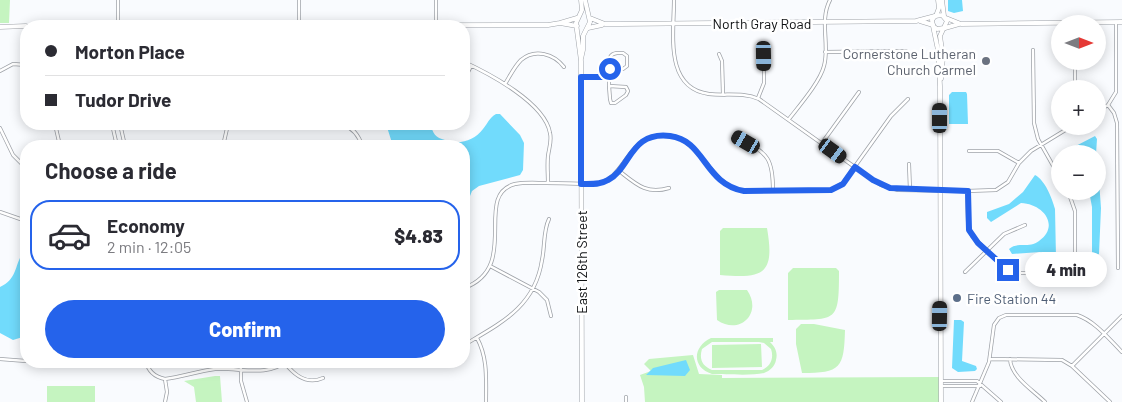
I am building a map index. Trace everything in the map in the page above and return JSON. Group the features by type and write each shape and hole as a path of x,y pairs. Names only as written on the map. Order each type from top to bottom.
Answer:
{"street":[{"path":"118,0 118,20"},
{"path":"299,0 299,20"},
{"path":"436,0 436,20"},
{"path":"560,23 577,26 582,29 587,28 590,23 583,0"},
{"path":"577,26 576,21 582,10 583,0"},
{"path":"674,0 674,58 682,78 688,85 709,94 745,95 758,98 881,185 898,190 968,191 999,189 1008,182 1019,163 1030,151 1056,135"},
{"path":"789,120 822,72 825,62 826,8 830,0"},
{"path":"938,0 939,8 932,20 938,50 940,86 941,402"},
{"path":"940,86 943,60 940,36 947,23 942,0"},
{"path":"470,25 548,25 584,15 589,18"},
{"path":"936,16 945,17 962,24"},
{"name":"North Gray Road","path":"587,28 604,24 920,20 936,16"},
{"name":"North Gray Road","path":"589,18 604,24"},
{"name":"North Gray Road","path":"920,20 933,26"},
{"path":"1116,22 1116,89 1108,105 1114,113 1117,123 1118,268"},
{"path":"933,26 937,29 962,24 1122,22"},
{"path":"0,27 20,26"},
{"name":"East 126th Street","path":"577,26 581,61 582,402"},
{"name":"East 126th Street","path":"581,61 583,36 587,28"},
{"path":"1033,50 1034,126 1051,162"},
{"path":"825,52 906,51"},
{"path":"610,69 625,68 628,64 627,56 623,53 612,54 609,59 610,99 612,103 615,103 626,95 628,91 626,87 610,86"},
{"path":"506,84 520,61 534,54 548,55 556,59 564,67"},
{"path":"719,54 722,61 723,94"},
{"path":"758,98 764,83 764,56"},
{"path":"0,71 5,67 20,64"},
{"path":"471,66 506,84 529,102 547,124 551,139 548,157 548,183"},
{"path":"581,77 610,77"},
{"path":"822,143 859,92"},
{"path":"470,284 479,279 490,266 495,251 496,203 500,194 514,184 596,184 606,181 642,142 658,136 672,136 693,147 714,174 728,186 744,191 831,190 843,184 891,116 908,99"},
{"path":"0,128 13,155 20,162"},
{"path":"736,136 767,157 773,169 773,191"},
{"path":"969,150 998,151 1019,163"},
{"path":"910,164 910,190"},
{"path":"618,170 647,190 659,191 669,188"},
{"path":"968,191 969,230 972,236 1008,270 1019,273 1032,273"},
{"path":"1071,200 1075,211 1075,268"},
{"path":"0,212 20,219"},
{"path":"470,342 512,316 525,301 533,288 541,268 546,228 549,219"},
{"path":"965,272 1004,234 1025,225"},
{"path":"490,266 544,295 551,316"},
{"path":"972,402 981,385 990,359 994,325 999,318 1006,315 1078,315 1088,320 1122,352"},
{"path":"1072,366 1122,316"},
{"path":"477,338 482,348 485,363 486,402"},
{"path":"990,359 1056,358 1068,362 1110,402"},
{"path":"0,359 20,361"},
{"path":"1010,359 1015,373 1045,402"},
{"path":"148,368 157,376 165,378 214,370 252,371 272,368"},
{"path":"290,368 302,378 314,381 324,378"},
{"path":"241,371 241,381 247,402"},
{"path":"165,378 167,392 165,402"},
{"path":"941,384 974,381 1001,402"},
{"path":"626,397 626,402"}],"green space":[{"path":"0,0 10,0 9,23 0,23"},
{"path":"723,228 767,228 769,255 763,270 747,276 720,275 720,231"},
{"path":"793,268 836,268 839,271 838,300 832,315 826,318 788,320 788,273"},
{"path":"719,290 747,290 752,307 751,314 747,320 741,324 734,325 717,320 716,292"},
{"path":"801,324 814,324 845,330 843,353 838,366 825,372 802,373 796,344 796,329"},
{"path":"711,338 773,338 773,342 770,342 775,348 777,357 772,368 764,373 746,375 712,374 705,371 698,362 698,352 705,342","holes":["712,342 764,343 772,352 770,364 762,370 712,370 701,359 702,349"]},
{"path":"761,344 762,367 712,368 712,345"},
{"path":"693,355 699,374 722,375 722,378 939,377 939,402 645,402 644,387 640,375 651,371 644,364 649,359"},
{"path":"220,376 222,402 196,402 194,387 184,381"},
{"path":"47,386 95,386 95,402 47,402"}],"water":[{"path":"948,0 962,0 963,11 954,13 948,11"},
{"path":"952,92 966,92 967,94 968,124 949,124 949,95"},
{"path":"500,114 520,135 524,143 523,170 520,175 479,186 472,191 470,196 468,140 479,133 492,117"},
{"path":"388,130 432,130 439,138 446,140 391,140"},
{"path":"1095,136 1097,139 1097,145 1078,145"},
{"path":"1035,175 1045,185 1050,195 1055,209 1056,257 1058,260 1055,265 1040,252 1012,254 1009,249 1016,245 1035,243 1045,235 1049,223 1042,212 1036,207 1021,203 991,222 987,218 987,212 1009,204 1023,192"},
{"path":"1091,200 1100,200 1099,254 1096,256 1092,253"},
{"path":"20,259 20,338 13,340 0,333 0,287 6,284 13,275"},
{"path":"954,320 964,322 962,361 976,366 977,369 975,371 958,372 952,368"},
{"path":"686,360 690,370 685,376 646,375 653,368"}],"place":[{"name":"Cornerstone Lutheran Church Carmel","path":"986,61"},
{"name":"Fire Station 44","path":"957,298"}],"route":[{"path":"610,69 610,77 581,77 581,184 596,184 609,180 636,147 642,142 658,136 680,138 693,147 719,180 732,188 744,191 831,190 843,184 855,167 881,185 898,190 968,191 968,223 972,236 1001,266 1008,270"}]}
